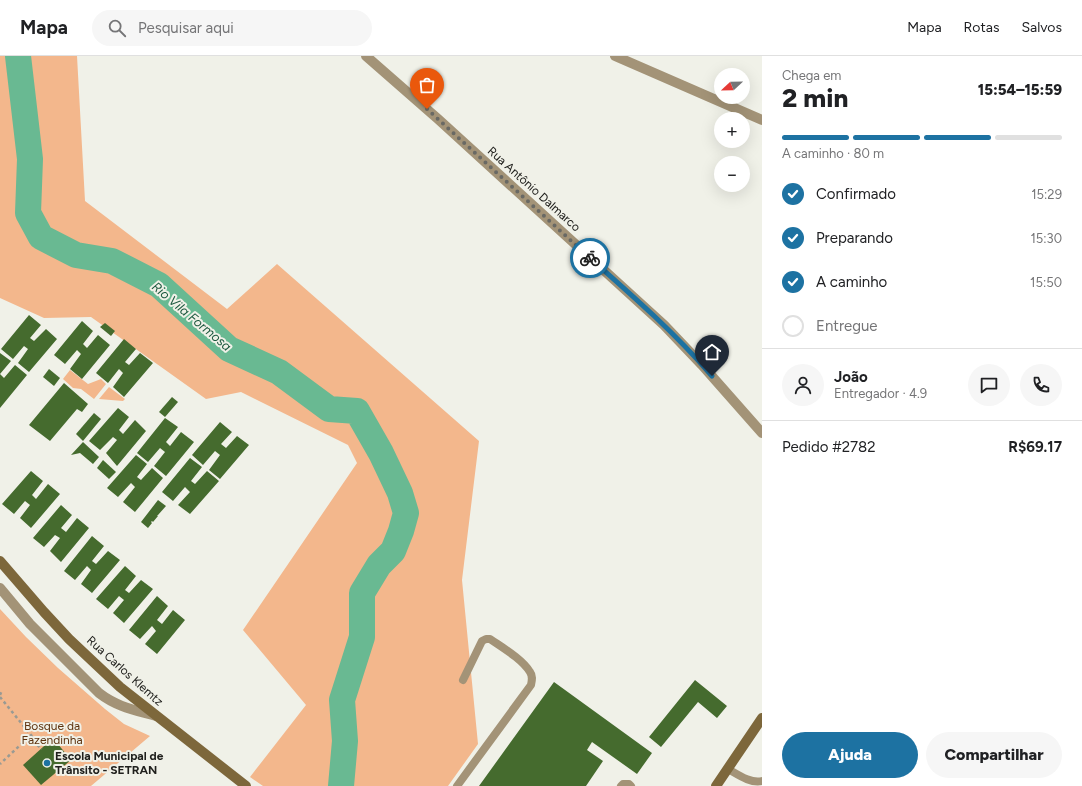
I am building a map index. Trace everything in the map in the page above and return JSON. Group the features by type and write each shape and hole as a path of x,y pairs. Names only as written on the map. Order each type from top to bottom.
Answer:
{"main road":[{"name":"Rua Carlos Klemtz","path":"0,561 69,639 120,687 246,786"},
{"path":"716,786 762,718"}],"street":[{"name":"Rua Antônio Dalmarco","path":"366,56 427,109 664,325 702,365 762,433"},
{"path":"615,56 762,120"},
{"path":"0,588 30,624 99,693 109,701 156,716"}],"lane":[{"path":"457,786 531,685 533,678 530,672 515,656 490,639 486,639 482,641 463,680"},
{"path":"728,768 744,778 759,782 762,781"},
{"path":"621,786 623,784 629,784 631,786"}],"path":[{"path":"2,690 0,696 31,735 35,743 42,749"},
{"path":"0,764 31,735"}],"green space":[{"path":"0,56 77,56 85,201 227,309 277,264 479,441 462,580 478,744 448,786 263,786 250,777 306,705 243,630 357,463 348,445 241,392 206,399 91,317 44,318 0,298"},
{"path":"70,370 88,384 101,379 106,384 94,399 81,389 73,388 63,379"},
{"path":"109,387 125,399 123,401 99,399"},
{"name":"Bosque da Fazendinha","path":"0,609 58,668 105,709 124,724 150,736 91,786 0,786"}],"building":[{"path":"29,315 41,325 30,338 34,341 46,329 57,339 29,372 18,363 28,349 24,346 13,359 1,349"},
{"path":"82,321 93,331 83,344 87,348 98,335 110,345 82,379 70,369 81,354 77,350 65,364 54,355"},
{"path":"105,323 115,331 111,336 100,327"},
{"path":"124,339 136,349 125,362 129,365 140,353 153,363 124,397 113,387 123,373 119,369 108,383 96,373"},
{"path":"0,353 11,361 0,374"},
{"path":"15,365 27,375 0,408 0,374 4,378"},
{"path":"49,369 60,378 54,386 43,377"},
{"path":"64,383 88,404 82,412 77,409 50,441 29,425"},
{"path":"172,397 178,402 165,417 159,412"},
{"path":"118,408 129,417 119,430 123,434 135,420 146,431 117,466 106,453 117,440 113,437 100,450 89,441"},
{"path":"94,413 101,419 83,441 76,434"},
{"path":"165,418 178,427 166,442 170,446 181,432 194,442 166,476 154,466 165,452 160,448 148,462 137,453"},
{"path":"220,422 232,432 221,444 226,448 237,436 249,445 220,479 209,470 220,455 215,451 203,465 192,455"},
{"path":"83,442 99,457 93,464 80,453 71,455"},
{"path":"136,455 147,464 137,477 141,480 152,468 163,478 135,512 123,502 135,487 131,483 118,497 107,488"},
{"path":"190,458 202,467 191,481 195,484 207,471 219,481 190,514 178,505 190,492 185,487 173,501 162,492"},
{"path":"103,460 116,472 109,479 97,468"},
{"path":"31,471 43,481 32,495 36,499 48,484 60,494 31,528 20,518 30,505 25,501 14,514 2,504"},
{"path":"158,500 166,506 157,515 158,516 153,522 151,522 152,523 148,528 141,522"},
{"path":"61,505 72,515 61,528 66,532 77,518 89,528 61,562 50,551 60,538 55,535 44,547 33,538"},
{"path":"92,536 104,546 92,561 96,564 108,551 120,560 92,593 81,584 91,570 87,566 75,580 64,571"},
{"path":"125,566 136,576 125,590 129,593 141,580 153,589 124,623 113,613 124,600 119,596 108,609 96,599"},
{"path":"157,596 168,606 157,620 162,624 173,610 185,620 157,654 145,644 156,631 152,626 140,639 129,630"},
{"path":"695,680 727,706 717,718 698,702 661,747 649,737"},
{"path":"554,682 652,753 637,774 592,742 587,750 603,761 586,786 479,786"},
{"name":"Escola Municipal de Trânsito - SETRAN","path":"53,738 71,760 41,785 23,765"}],"waterway":[{"name":"Rio Vila Formosa","path":"18,56 30,159 28,213 41,237 76,255 112,261 159,285 229,349 279,372 329,409 357,411 381,453 400,493 406,513 401,531 393,551 379,565 362,593 362,637 342,700 345,741 341,786"}],"way so far":[{"path":"427,109 590,258"}],"place":[{"name":"Escola Municipal de Trânsito - SETRAN","path":"47,763"}],"route":[{"path":"590,258 664,325 712,376"}]}
